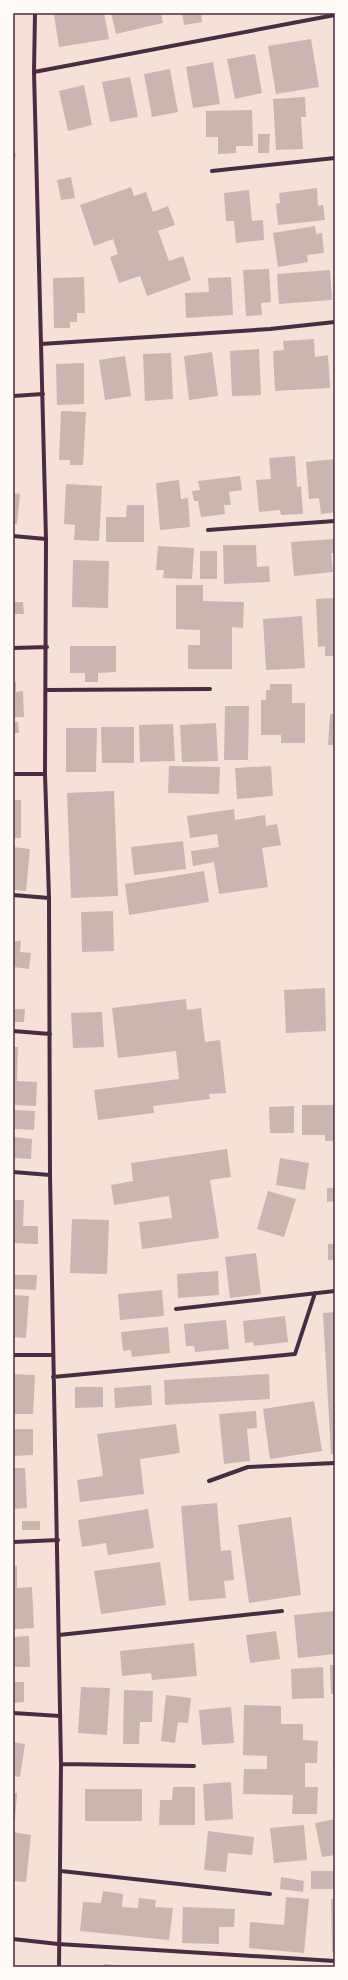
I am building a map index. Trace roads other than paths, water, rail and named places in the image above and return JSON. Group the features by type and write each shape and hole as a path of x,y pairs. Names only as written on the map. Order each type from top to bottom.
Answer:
{"street":[{"path":"35,13 34,72 46,539 46,774 49,898 52,1355 60,1635 61,1871 58,1967"},
{"path":"34,72 335,15"},
{"path":"212,171 335,158"},
{"path":"41,344 270,329 335,322"},
{"path":"13,396 43,394"},
{"path":"208,530 335,521"},
{"path":"13,536 46,539"},
{"path":"13,648 46,647"},
{"path":"46,690 210,689"},
{"path":"13,774 46,774"},
{"path":"13,895 49,898"},
{"path":"13,1031 50,1034"},
{"path":"13,1172 50,1175"},
{"path":"176,1309 335,1291"},
{"path":"53,1377 295,1354 315,1293"},
{"path":"13,1355 52,1355"},
{"path":"209,1481 248,1467 335,1463"},
{"path":"13,1542 58,1540"},
{"path":"60,1635 282,1611"},
{"path":"13,1713 60,1716"},
{"path":"61,1764 194,1766"},
{"path":"61,1871 270,1894"},
{"path":"13,1939 58,1944 335,1961"}]}
